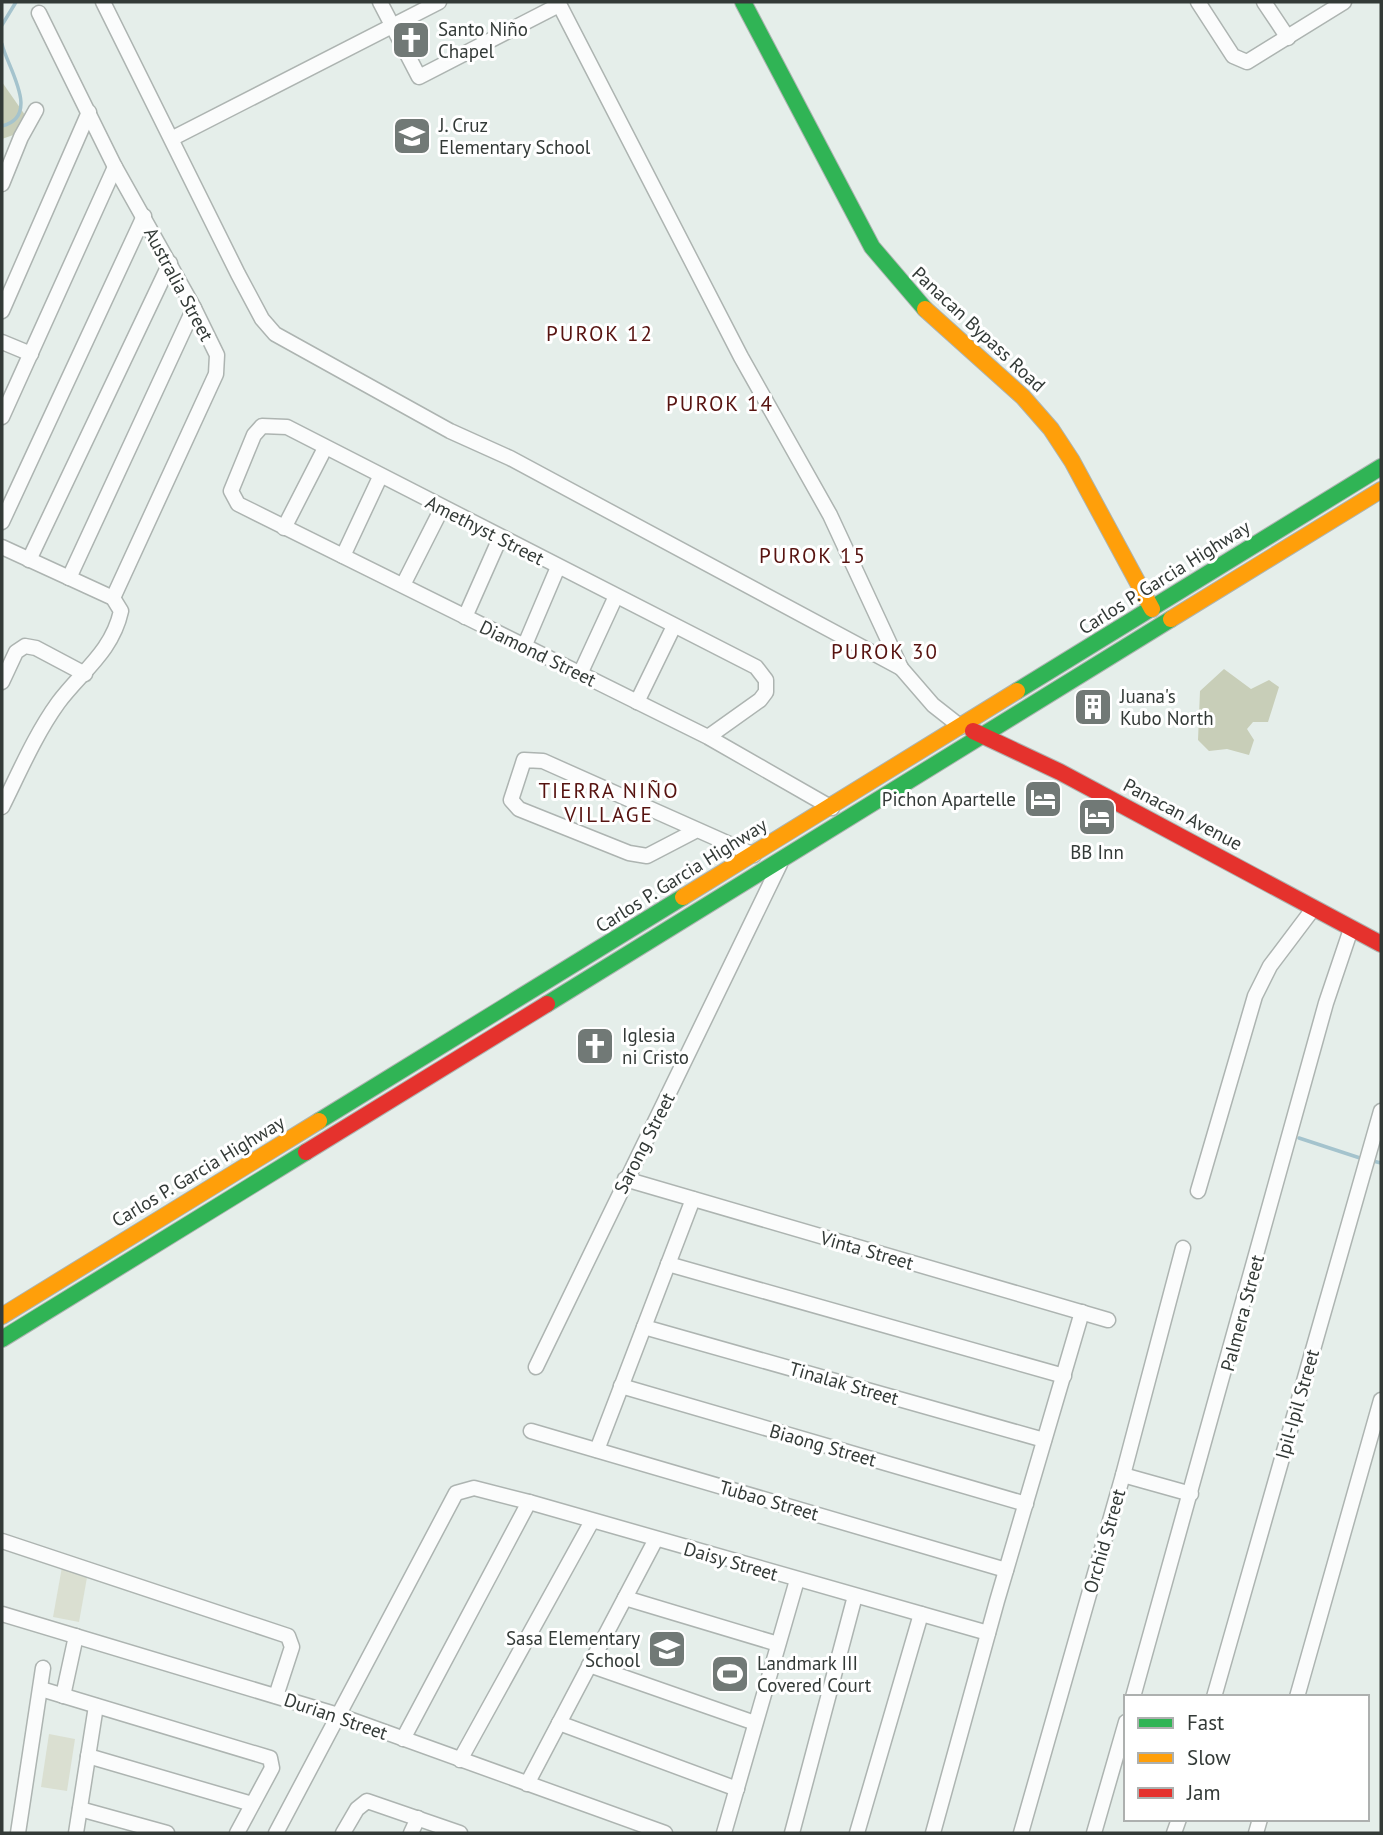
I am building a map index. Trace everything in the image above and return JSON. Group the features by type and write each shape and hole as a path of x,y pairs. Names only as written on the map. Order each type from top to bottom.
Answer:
{"main road":[{"name":"Panacan Bypass Road","path":"743,2 872,247 914,299 1023,397 1051,429 1072,461 1152,609"},
{"name":"Carlos P. Garcia Highway","path":"2,1316 1381,467"},
{"name":"Carlos P. Garcia Highway","path":"2,1339 1381,491"},
{"path":"1240,555 1249,572"},
{"path":"1061,665 1072,682"},
{"name":"Panacan Avenue","path":"961,727 985,735 1060,772 1381,944"}],"street":[{"path":"103,2 244,285 262,318 275,334 450,431 510,458 901,668"},
{"path":"380,2 419,77 559,4 741,357 830,515 901,668 933,705 961,727"},
{"path":"173,138 439,2"},
{"path":"1198,2 1233,56 1242,61 1252,61 1337,4"},
{"path":"1264,2 1288,38"},
{"name":"Australia Street","path":"39,13 116,167 194,308 216,355 216,374 113,598"},
{"path":"2,184 21,137 36,110"},
{"path":"2,311 89,112"},
{"path":"2,145 21,137"},
{"path":"2,417 116,167"},
{"path":"2,522 144,216"},
{"path":"29,560 170,263"},
{"path":"69,578 194,308"},
{"path":"2,342 31,354"},
{"name":"Amethyst Street","path":"231,491 254,436 262,426 287,427 380,477 756,667 766,680 766,692 760,701 708,737"},
{"path":"285,528 325,448"},
{"path":"343,556 380,477"},
{"name":"Diamond Street","path":"231,491 238,504 708,737 831,807 842,824"},
{"path":"403,585 442,508"},
{"path":"465,617 500,538"},
{"path":"2,547 113,598 120,607 120,616 109,642 45,722 2,807"},
{"path":"524,647 558,567"},
{"path":"580,674 616,596"},
{"path":"637,702 674,626"},
{"path":"2,682 16,652 24,646 36,648 85,674"},
{"path":"697,830 654,855 629,853 519,808 511,800 511,793 524,760 536,760 697,830 754,855"},
{"path":"771,844 781,862"},
{"name":"Sarong Street","path":"536,1367 781,862"},
{"path":"1198,1191 1255,996 1270,967 1313,909"},
{"name":"Palmera Street","path":"1134,1695 1326,1003 1351,929"},
{"name":"Ipil-Ipil Street","path":"1215,1695 1381,1111"},
{"name":"Vinta Street","path":"625,1179 1108,1320"},
{"path":"597,1450 693,1199"},
{"name":"Orchid Street","path":"1021,1833 1123,1475 1183,1248"},
{"path":"668,1264 1063,1376"},
{"path":"933,1833 997,1601 1082,1312"},
{"name":"Tinalak Street","path":"644,1327 1045,1440"},
{"name":"Biaong Street","path":"621,1386 1026,1504"},
{"path":"1298,1695 1381,1400"},
{"name":"Tubao Street","path":"531,1431 1006,1570"},
{"path":"1123,1475 1191,1494"},
{"name":"Daisy Street","path":"338,1715 456,1493 474,1489 529,1502 988,1633"},
{"path":"403,1739 529,1502"},
{"path":"460,1760 593,1521"},
{"path":"527,1784 656,1539"},
{"path":"2,1541 288,1636 292,1647 276,1696"},
{"path":"724,1833 796,1580"},
{"path":"792,1833 855,1596"},
{"path":"625,1598 778,1644"},
{"name":"Durian Street","path":"2,1614 338,1715 665,1833"},
{"path":"857,1833 921,1614"},
{"path":"63,1696 76,1636"},
{"path":"589,1665 755,1723"},
{"path":"18,1833 43,1668"},
{"path":"41,1689 267,1756 272,1761 272,1768 237,1833"},
{"path":"76,1833 96,1706"},
{"path":"276,1833 338,1715"},
{"path":"559,1723 737,1789"},
{"path":"1094,1833 1124,1729"},
{"path":"88,1756 252,1804"},
{"path":"343,1833 363,1802 460,1833"},
{"path":"80,1809 167,1833"},
{"path":"411,1833 418,1818"}],"shaded area":[{"path":"62,1567 88,1572 79,1622 53,1617"},
{"path":"49,1734 75,1739 67,1791 41,1787"}],"green space":[{"path":"2,82 25,115 16,134 2,139"},
{"path":"1224,669 1251,689 1269,680 1279,687 1268,722 1253,722 1247,729 1254,740 1249,755 1227,749 1209,751 1198,740 1200,691"}],"waterway":[{"path":"2,25 16,2"},
{"path":"2,44 21,102 20,112 14,121 2,126"},
{"path":"1299,1138 1363,1159"},
{"path":"1373,1161 1381,1163"}],"traffic: fast":[{"path":"743,2 872,247 925,309"},
{"path":"1017,691 1381,467"},
{"path":"547,1004 1171,619"},
{"path":"319,1121 683,897"},
{"path":"2,1339 306,1152"}],"traffic: slow":[{"path":"925,309 1023,397 1051,429 1072,461 1152,609"},
{"path":"1171,619 1381,490"},
{"path":"683,897 1017,691"},
{"path":"2,1316 319,1121"}],"traffic: jam":[{"path":"973,731 1060,772 1381,944"},
{"path":"306,1152 547,1004"}],"place":[{"name":"Santo Niño Chapel","path":"411,40"},
{"name":"J. Cruz Elementary School","path":"412,136"},
{"name":"Juana's Kubo North","path":"1093,707"},
{"name":"Pichon Apartelle","path":"1043,799"},
{"name":"BB Inn","path":"1097,817"},
{"name":"Iglesia ni Cristo","path":"595,1046"},
{"name":"Sasa Elementary School","path":"667,1649"},
{"name":"Landmark III Covered Court","path":"730,1674"}],"district":[{"name":"PUROK 12","path":"600,333"},
{"name":"PUROK 14","path":"720,403"},
{"name":"PUROK 15","path":"813,555"},
{"name":"PUROK 30","path":"885,651"},
{"name":"TIERRA NIÑO VILLAGE","path":"609,802"}]}
